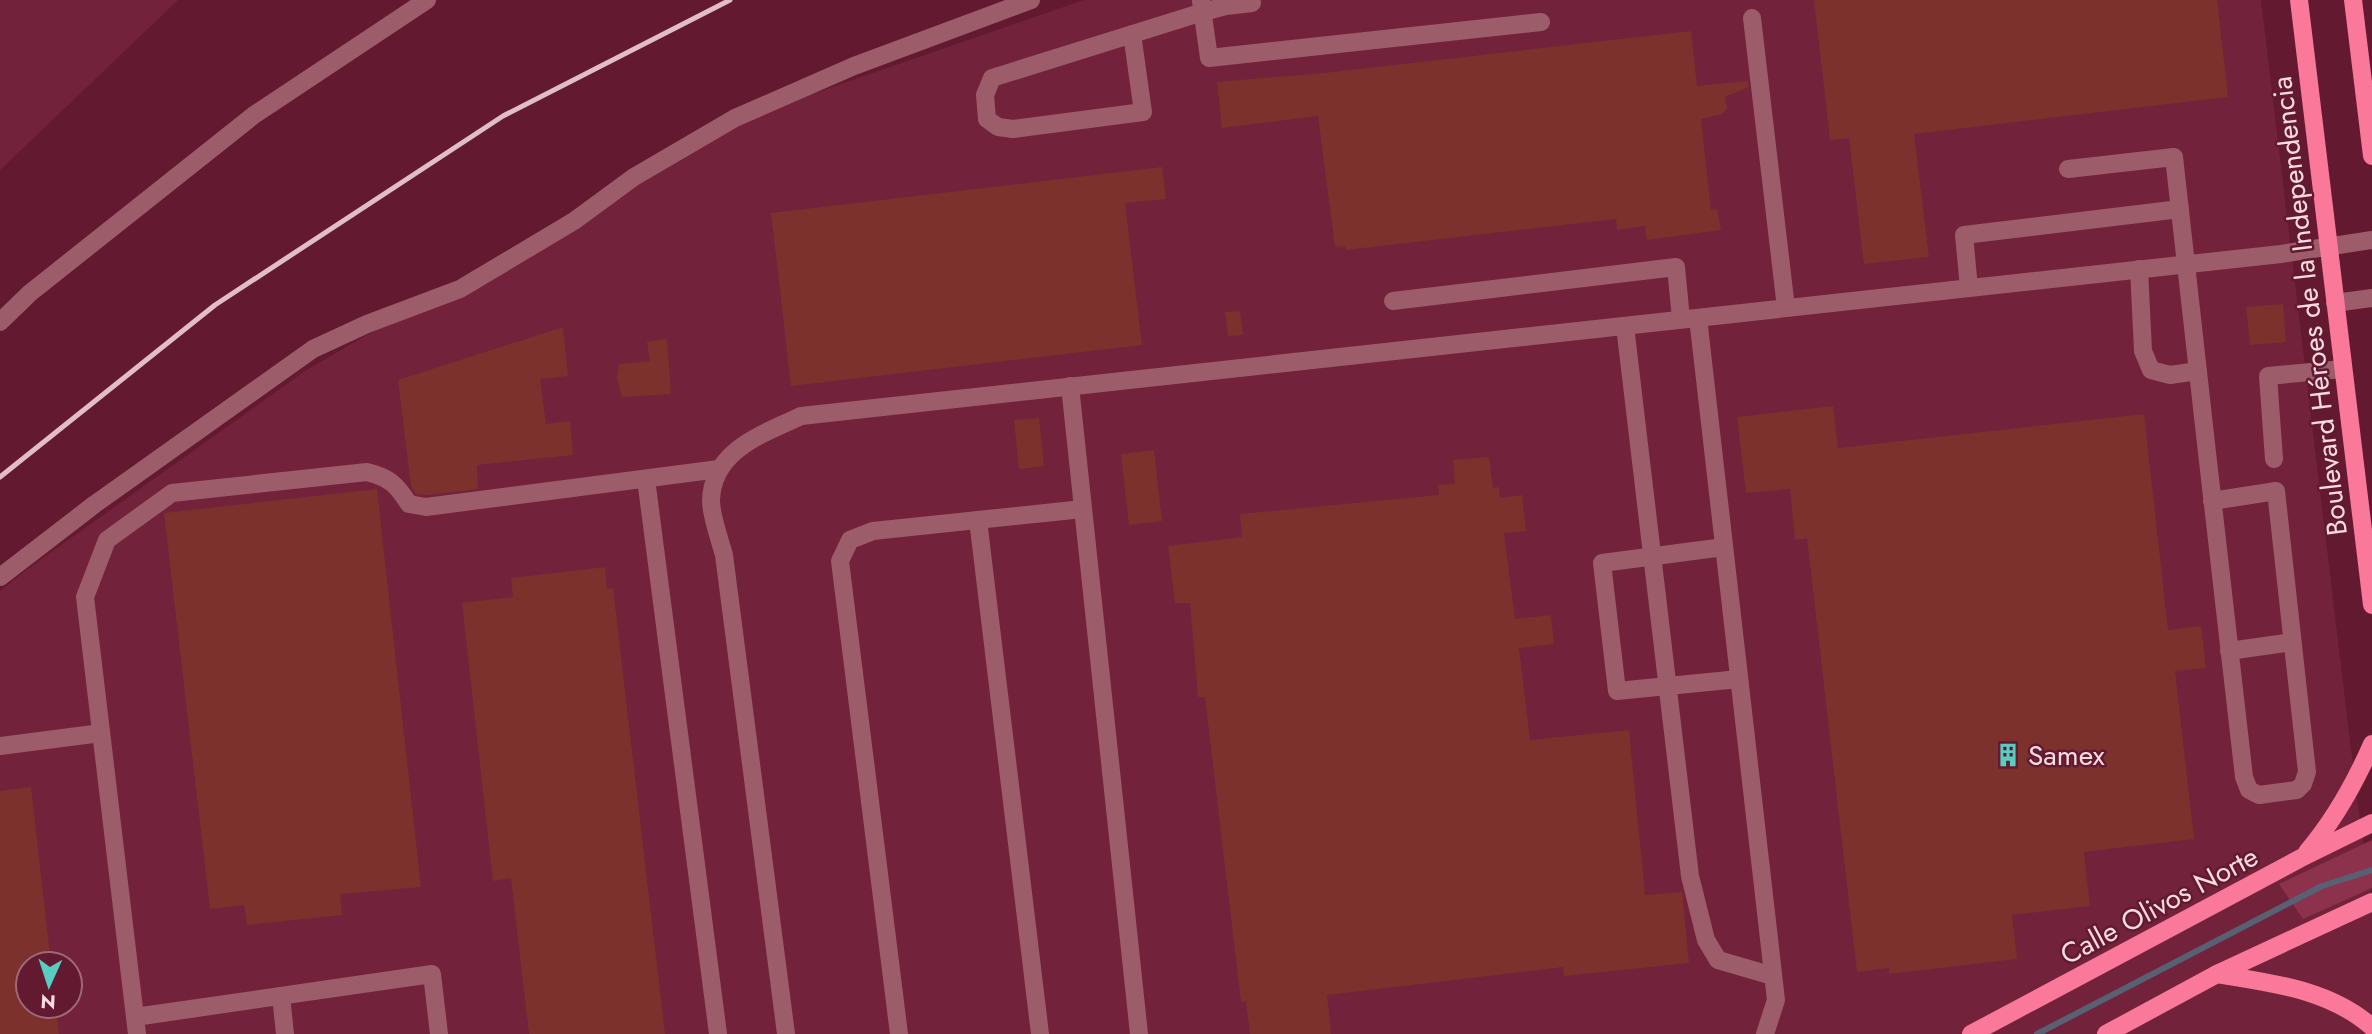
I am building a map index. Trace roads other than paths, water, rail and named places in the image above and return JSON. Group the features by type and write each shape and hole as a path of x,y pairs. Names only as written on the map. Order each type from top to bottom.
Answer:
{"main road":[{"name":"Boulevard Héroes de la Independencia","path":"2298,0 2372,605"},
{"path":"2353,0 2372,156"},
{"path":"2301,858 2325,830 2350,792 2372,744"},
{"name":"Calle Olivos Norte","path":"1971,1034 2372,823"},
{"path":"2106,1034 2217,974 2372,902"},
{"path":"2217,974 2283,985 2327,998 2355,1012 2372,1027"}],"street":[{"path":"0,322 30,293 254,115 427,0"},
{"path":"0,577 95,504 313,349 367,324 460,289 574,222 634,177 735,118 854,66 1031,0"},
{"path":"1132,34 1143,112 1013,129 998,127 987,119 985,94 992,78 1132,34 1202,6 1252,3"},
{"path":"1202,6 1209,58 1541,22"},
{"path":"1752,18 1786,308"},
{"path":"2068,169 2174,157 2179,209 2186,264 2212,501 2244,777 2249,790 2259,795 2297,790 2303,784 2307,772 2276,491 2212,501"},
{"path":"1969,288 1964,234 2179,209"},
{"path":"786,1034 724,555 711,502 719,470 741,445 801,416 2186,264 2372,240"},
{"path":"1393,302 1676,267 1690,319 1724,547 1776,1000 1765,1034"},
{"path":"2139,269 2143,351 2151,370 2170,375 2198,371"},
{"path":"2335,303 2372,298"},
{"path":"1625,326 1690,876 1706,940 1718,960 1773,976"},
{"path":"2274,459 2268,376 2343,369"},
{"path":"1070,387 1139,1034"},
{"path":"439,1034 432,974 281,996 136,1026 85,597 107,540 172,493 367,472 387,478 409,504 426,507 719,470"},
{"path":"646,479 718,1034"},
{"path":"899,1034 840,561 850,540 873,531 1083,509"},
{"path":"978,520 1040,1034"},
{"path":"1724,547 1602,563 1617,691 1739,679"},
{"path":"2229,651 2292,642"},
{"path":"0,746 101,733"},
{"path":"281,996 285,1034"}],"waterway":[{"path":"2037,1034 2322,886 2372,870"}],"railway":[{"path":"0,477 215,305 503,116 730,0"}],"place":[{"name":"Samex","path":"2008,755"}]}
